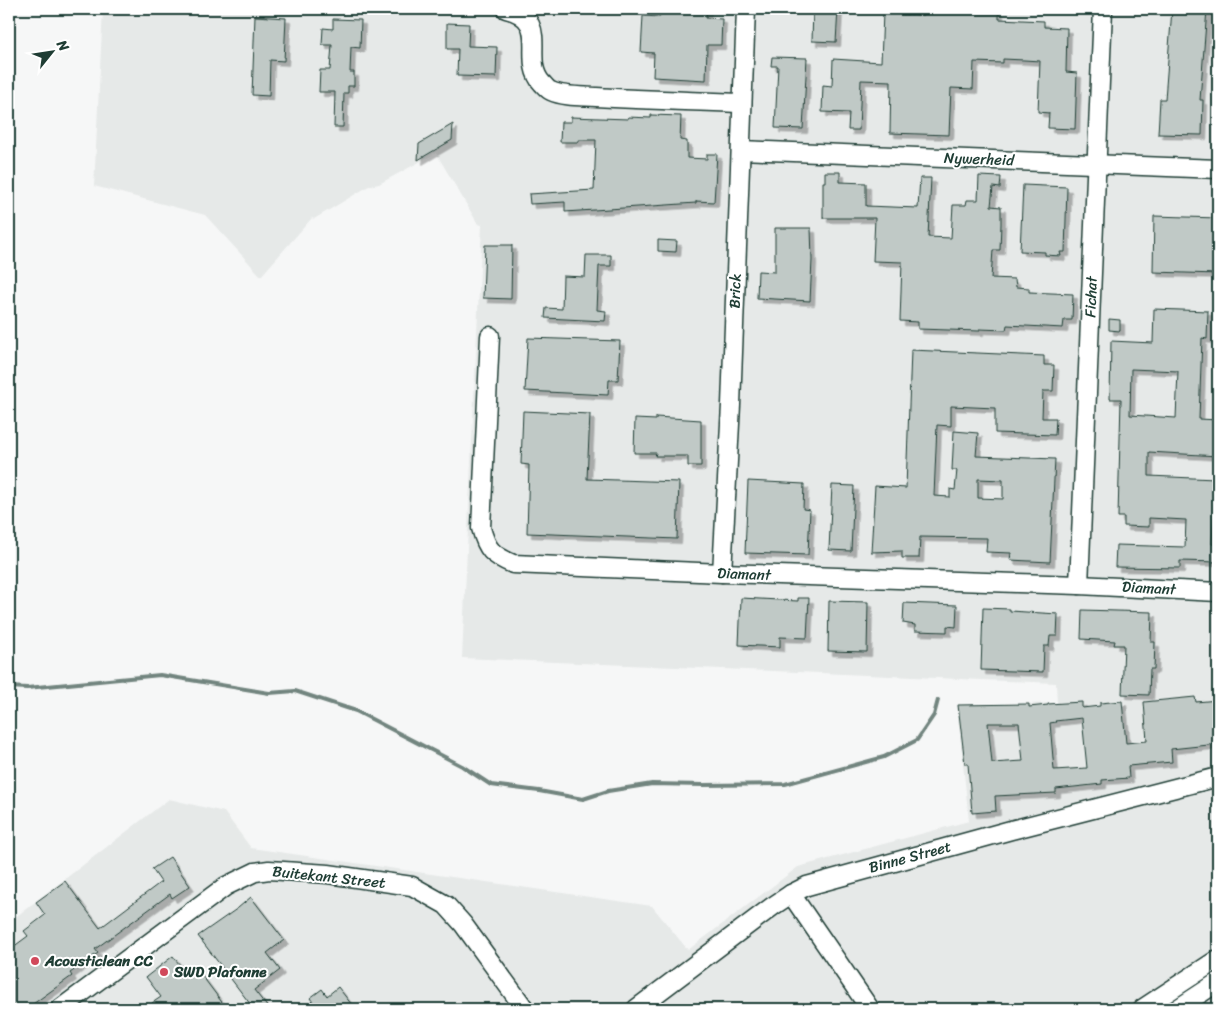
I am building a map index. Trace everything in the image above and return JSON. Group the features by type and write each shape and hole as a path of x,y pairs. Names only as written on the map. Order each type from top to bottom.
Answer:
{"street":[{"path":"506,9 514,11 526,19 533,30 533,58 536,74 549,91 569,95 633,99 742,103"},
{"name":"Brick","path":"722,574 746,9"},
{"name":"Fichat","path":"1079,584 1103,9"},
{"name":"Nywerheid","path":"741,150 1218,169"},
{"name":"Diamant","path":"490,336 481,528 489,549 499,558 513,564 722,574 1079,584 1218,592"},
{"name":"Binne Street","path":"636,1009 751,922 791,894 807,886 1002,832 1218,777"},
{"name":"Buitekant Street","path":"60,1009 226,886 255,872 269,870 328,874 412,886 432,896 446,905 463,924 526,1009"},
{"path":"791,894 870,1009"},
{"path":"1142,1009 1218,958"},
{"path":"1177,1009 1218,982"}],"shaded area":[{"path":"103,9 1218,9 1218,1009 9,1009 9,922 169,799 224,812 251,848 652,906 688,950 798,867 969,821 957,706 1057,703 1056,683 462,658 482,225 478,224 436,153 379,184 369,186 314,219 312,218 261,276 205,215 94,186"}],"building":[{"path":"660,9 707,9 706,18 722,19 721,45 707,45 706,80 653,77 654,53 641,52 643,16 660,17"},
{"path":"813,9 838,9 836,42 812,41"},
{"path":"1172,9 1207,9 1200,100 1203,100 1202,135 1158,134 1160,99 1165,99"},
{"path":"924,10 999,12 999,19 1044,21 1044,27 1067,28 1066,72 1077,73 1075,129 1048,128 1049,113 1038,112 1040,61 1003,59 1003,63 974,62 973,89 951,88 949,135 890,133 891,81 861,80 859,130 848,130 849,113 822,112 823,85 832,86 833,59 881,62 883,13 924,15"},
{"path":"255,16 286,18 284,61 270,60 269,96 252,95"},
{"path":"333,19 361,20 360,48 351,47 350,72 354,72 354,86 348,86 348,93 344,93 343,127 334,127 335,92 319,92 320,70 330,70 332,45 322,45 323,28 333,29"},
{"path":"447,23 469,24 468,46 497,47 496,77 457,76 458,49 447,49"},
{"path":"772,57 807,58 803,129 775,128 778,66 771,66"},
{"path":"651,115 681,116 680,140 687,141 687,158 707,159 707,154 717,154 714,202 696,201 696,203 565,212 565,202 530,204 529,194 594,190 596,140 560,142 561,122 571,122 571,117 628,119 628,117 651,118"},
{"path":"453,124 452,140 418,160 419,144"},
{"path":"825,172 840,172 840,182 866,183 866,206 918,208 920,178 931,178 928,237 951,238 953,205 966,205 967,200 978,200 979,176 1001,177 1000,188 993,187 991,206 1001,207 1001,224 1000,250 993,250 991,278 1015,279 1016,287 1029,288 1029,292 1073,294 1072,320 1064,320 1063,328 1007,325 1006,330 979,329 979,331 918,329 918,322 900,321 902,262 873,261 875,218 823,218 823,182 825,182"},
{"path":"1023,185 1067,187 1065,252 1060,252 1061,256 1045,255 1045,252 1020,251"},
{"path":"1154,216 1218,218 1218,274 1153,272"},
{"path":"775,228 811,228 810,301 757,298 758,271 775,272"},
{"path":"658,240 677,241 676,252 658,251"},
{"path":"485,245 512,245 511,299 483,298"},
{"path":"586,255 611,255 611,266 599,266 597,310 606,311 605,321 545,318 546,308 562,309 563,276 585,277"},
{"path":"1154,309 1208,311 1207,339 1202,338 1199,419 1218,420 1218,456 1149,452 1149,476 1215,479 1212,544 1218,545 1218,562 1180,561 1180,568 1115,567 1116,545 1185,547 1186,520 1149,518 1149,527 1124,526 1124,517 1118,517 1121,399 1110,399 1111,341 1153,343","holes":["1131,369 1178,371 1176,418 1130,415"]},
{"path":"1109,319 1120,320 1120,331 1109,330"},
{"path":"528,338 620,341 618,380 609,380 608,395 525,391"},
{"path":"911,350 1044,356 1044,365 1054,365 1053,391 1043,391 1042,418 1056,418 1055,435 995,433 995,408 951,406 951,426 937,425 934,496 950,497 950,489 955,490 957,470 952,470 954,431 978,433 976,456 1055,459 1050,562 1010,560 1011,553 986,552 987,538 920,537 919,558 902,558 902,551 871,552 875,486 906,488","holes":["978,479 1003,480 1003,499 978,498"]},
{"path":"523,411 590,414 587,479 679,482 677,539 527,533 529,465 521,464"},
{"path":"656,417 701,420 701,466 688,466 688,456 655,456 656,453 634,453 635,419 656,420"},
{"path":"748,481 804,484 803,509 810,510 808,555 745,553"},
{"path":"832,485 854,486 851,551 829,550"},
{"path":"741,598 798,601 798,598 809,598 807,638 780,637 780,647 739,645"},
{"path":"829,601 868,602 867,652 828,651"},
{"path":"904,603 957,605 956,627 947,626 947,632 915,631 915,625 903,623"},
{"path":"983,608 1058,614 1057,636 1050,636 1049,646 1044,646 1043,672 981,670"},
{"path":"1082,610 1152,612 1151,642 1155,642 1154,669 1150,669 1149,695 1122,694 1124,645 1114,645 1115,641 1081,639"},
{"path":"1195,697 1196,702 1218,700 1218,744 1171,749 1172,762 1128,766 1129,778 1102,780 1102,784 1056,789 1056,793 995,796 996,811 972,813 968,764 965,764 958,705 1029,704 1029,707 1082,702 1082,708 1100,706 1100,703 1122,701 1126,743 1147,741 1144,702","holes":["1082,718 1087,768 1054,770 1050,723","988,723 1019,723 1023,761 992,763"]},
{"path":"170,857 190,886 172,898 170,894 95,949 98,953 70,973 72,976 26,1009 9,1009 9,950 28,936 24,931 45,915 36,902 65,881 100,928 161,882 152,869"},
{"path":"251,897 284,940 267,953 280,970 254,990 269,1009 254,1009 198,936"},
{"path":"173,956 188,976 197,969 227,1009 157,1009 152,1003 161,997 146,977"},
{"path":"338,987 352,1005 346,1009 318,1009 310,998 322,989 327,996"}],"waterway":[{"path":"9,687 27,688 160,675 269,693 295,691 356,711 462,766 491,785 583,799 608,791 652,784 785,784 884,757 917,740 934,715 938,700"}],"place":[{"name":"Acousticlean CC","path":"35,961"},
{"name":"SWD Plafonne","path":"164,972"}]}
